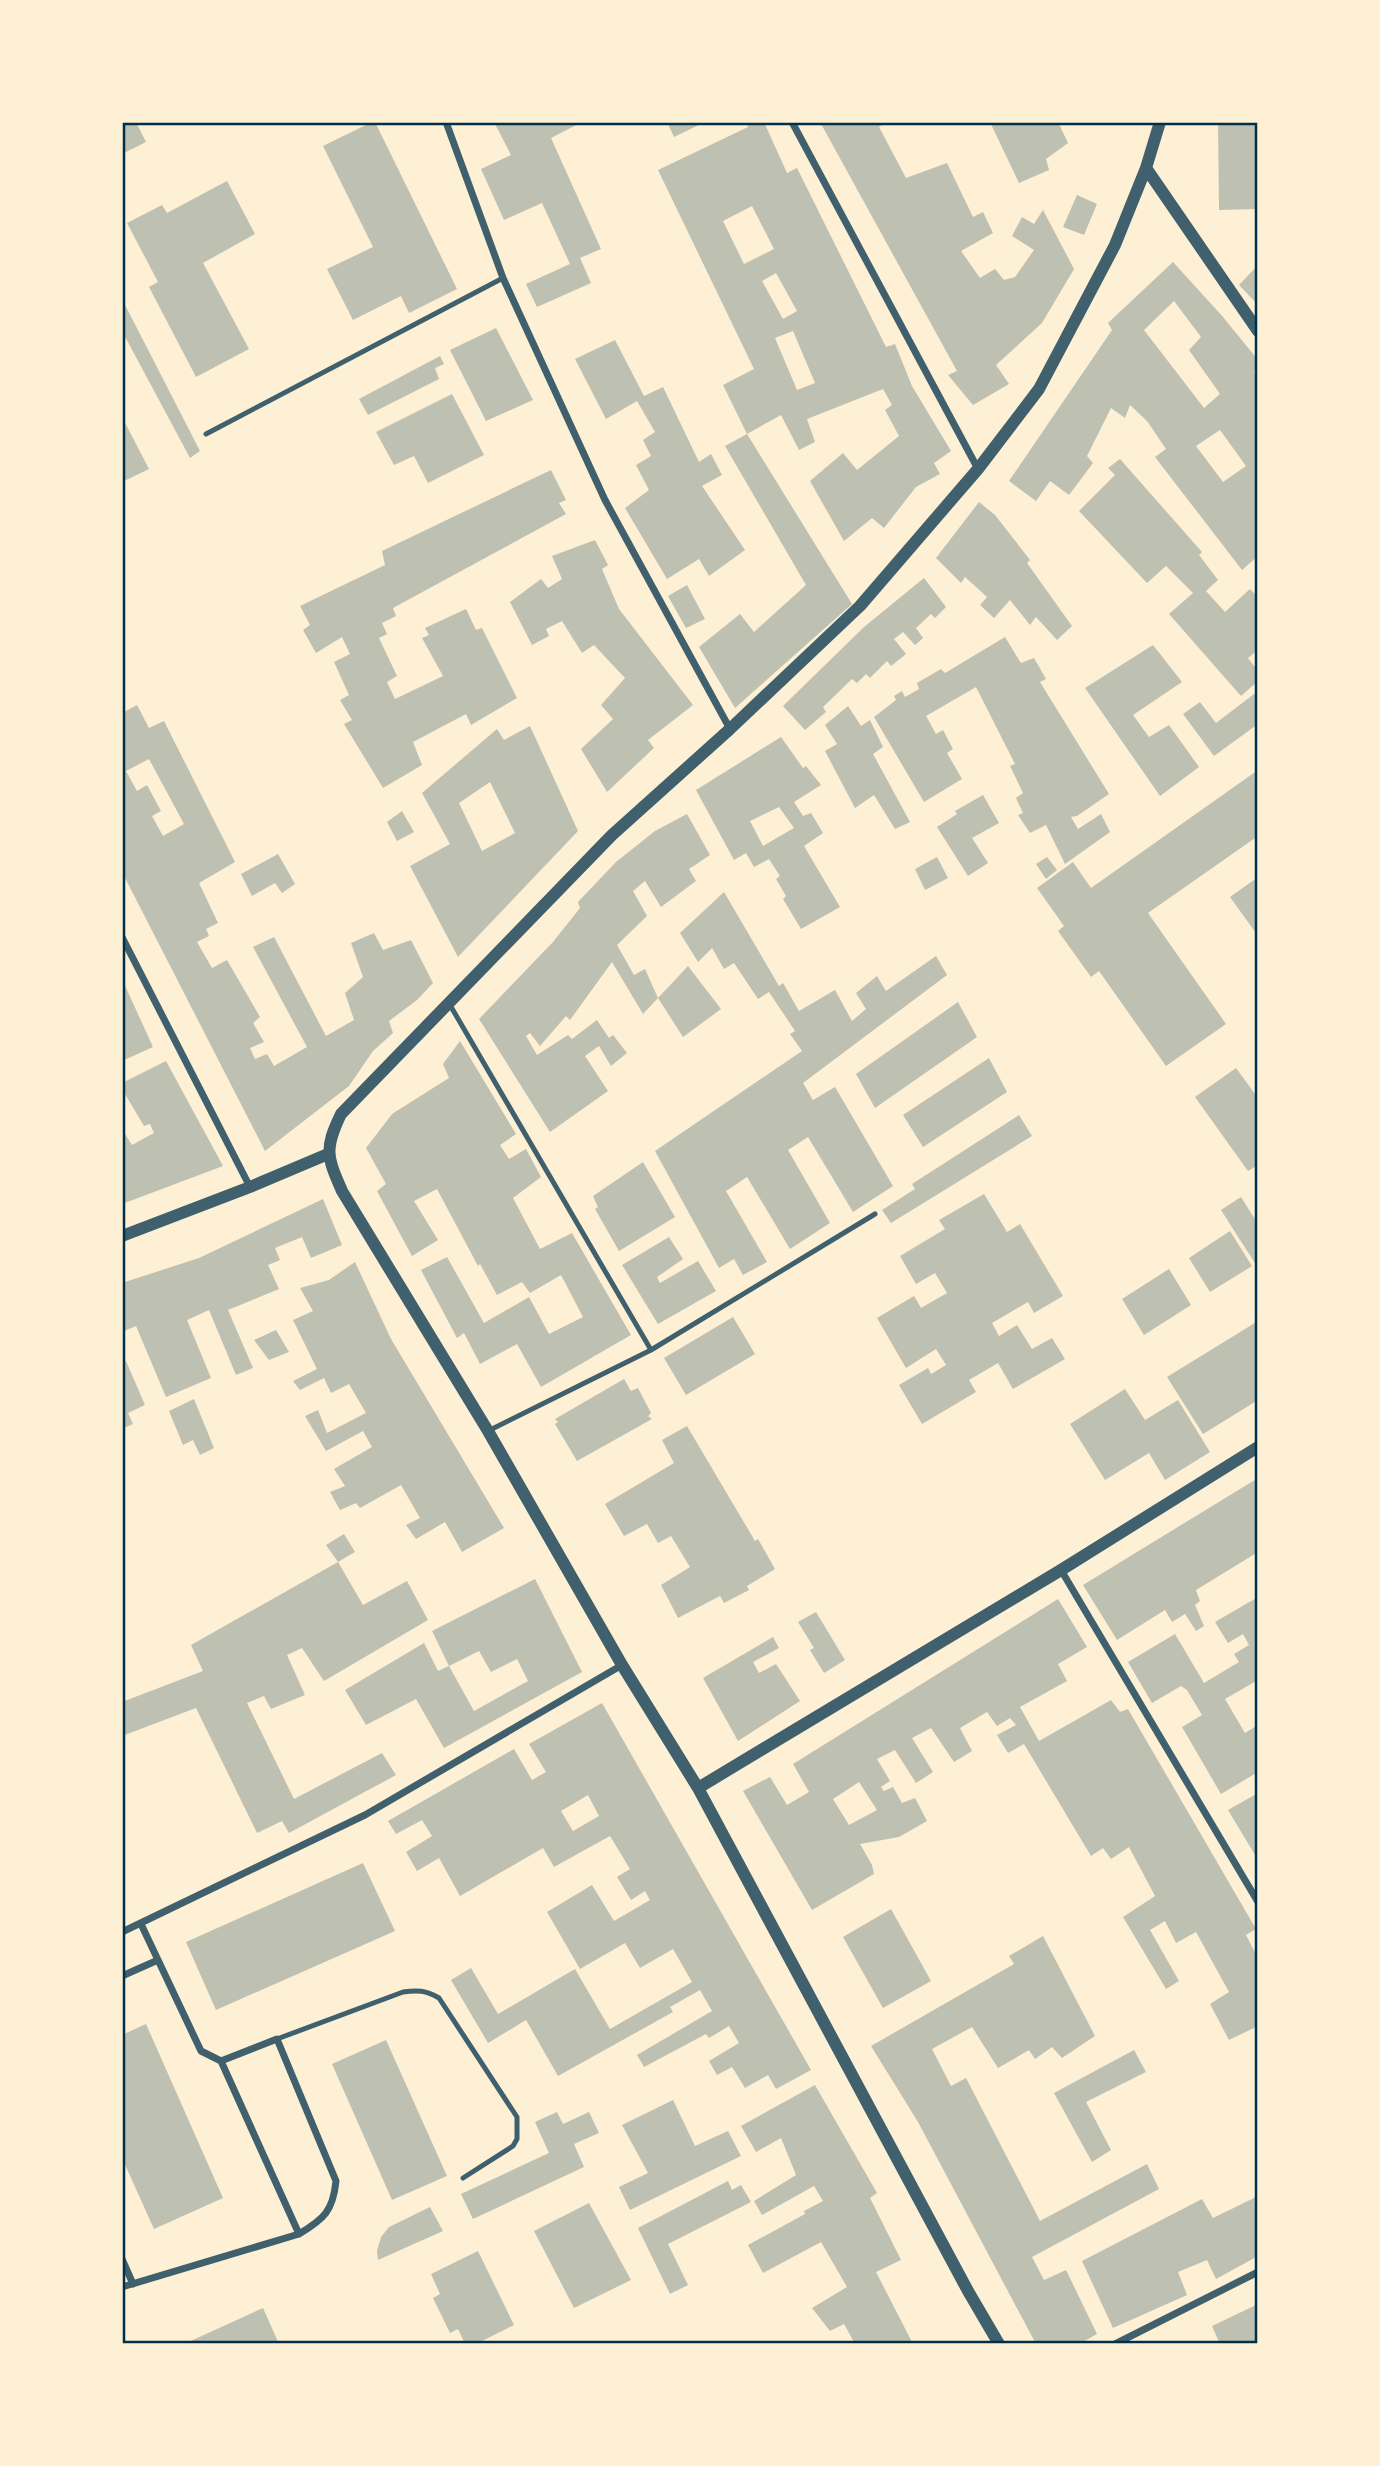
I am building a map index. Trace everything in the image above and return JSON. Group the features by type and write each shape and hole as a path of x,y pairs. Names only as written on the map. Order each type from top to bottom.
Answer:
{"street":[{"path":"446,122 503,278 605,500 730,729"},
{"path":"792,122 978,469"},
{"path":"999,2343 955,2267 698,1788 622,1665 488,1431 342,1191 328,1154 331,1133 341,1114 612,835 730,729 860,606 978,469 1039,388 1115,245 1146,168 1160,122"},
{"path":"1146,168 1258,331"},
{"path":"122,937 250,1187"},
{"path":"122,1236 328,1154"},
{"path":"698,1788 1061,1570 1258,1447"},
{"path":"1061,1570 1258,1902"},
{"path":"122,1932 365,1815 622,1665"},
{"path":"141,1924 201,2051 221,2061 299,2234"},
{"path":"122,1976 158,1960"},
{"path":"122,2287 299,2234 320,2222 334,2198 336,2181 277,2039 221,2061"},
{"path":"122,2259 133,2284"},
{"path":"1115,2343 1258,2273"}],"lane":[{"path":"206,434 503,278"},
{"path":"448,1002 651,1350"},
{"path":"488,1431 651,1350 875,1214"},
{"path":"277,2039 403,1993 419,1990 430,1992 439,1998 517,2117 517,2139 513,2146 463,2178"}],"building":[{"path":"122,122 136,122 146,142 122,154"},
{"path":"375,122 457,289 409,313 401,296 353,320 327,269 373,247 323,146"},
{"path":"494,122 582,122 551,138 601,249 580,258 591,283 537,307 526,284 570,264 542,203 504,220 481,169 511,155"},
{"path":"667,122 705,122 674,137"},
{"path":"746,122 764,122 787,173 797,168 886,347 895,344 912,386 951,451 934,463 940,474 916,487 884,528 872,518 844,541 810,481 843,453 857,470 899,436 885,410 892,405 883,389 807,419 815,442 799,450 781,415 747,434 723,385 754,369 658,170 748,127","holes":["752,206 774,249 744,264 723,221","776,273 797,311 783,319 762,281","793,331 815,383 797,390 775,338"]},
{"path":"820,122 886,122 879,127 906,178 947,163 973,217 983,212 993,233 961,251 980,278 995,269 1004,280 1015,277 1034,250 1012,236 1022,217 1034,224 1043,210 1074,269 1042,323 996,365 1009,384 973,405 948,375 957,371"},
{"path":"990,122 1058,122 1068,143 1046,159 1049,170 1019,183"},
{"path":"1218,122 1258,122 1258,209 1219,210"},
{"path":"227,181 255,234 203,263 249,349 196,377 149,287 158,282 127,223 162,205 167,213"},
{"path":"1077,195 1097,204 1084,235 1063,227"},
{"path":"1173,262 1258,360 1258,368 1254,372 1258,378 1258,556 1242,570 1155,457 1166,449 1147,421 1130,405 1125,418 1111,408 1087,456 1093,463 1069,495 1050,481 1036,501 1009,481 1112,330 1108,323","holes":["1174,301 1201,337 1189,350 1220,394 1204,408 1144,330","1220,430 1246,466 1223,482 1196,446"]},
{"path":"1258,265 1258,305 1239,285"},
{"path":"122,299 200,451 190,458 122,331"},
{"path":"496,328 533,400 486,421 450,350"},
{"path":"615,340 644,396 663,387 699,462 711,454 722,475 702,486 745,550 709,576 699,559 667,579 625,508 649,490 636,465 651,456 643,440 655,432 637,401 606,419 575,359"},
{"path":"440,356 444,364 435,368 439,379 368,415 359,399"},
{"path":"452,394 484,455 428,483 414,456 394,465 376,432"},
{"path":"122,417 149,469 122,482"},
{"path":"747,434 852,604 735,708 699,647 740,614 754,632 806,585 725,446"},
{"path":"1120,459 1202,552 1199,555 1218,580 1206,591 1225,612 1250,589 1258,597 1258,650 1248,658 1258,671 1258,681 1241,696 1169,614 1193,593 1166,566 1147,583 1079,511 1115,475 1108,468"},
{"path":"551,470 566,500 559,503 566,514 393,608 396,616 382,623 387,634 379,638 397,676 387,682 395,699 443,676 422,638 429,635 425,628 466,609 476,630 482,628 517,698 471,725 466,714 413,742 422,765 383,788 344,724 352,720 340,700 349,695 334,662 350,654 342,637 316,653 303,630 310,625 300,606 385,565 382,551"},
{"path":"979,502 995,515 1030,560 1027,563 1072,626 1057,640 1036,617 1030,625 1010,600 994,618 980,605 987,597 965,577 961,583 936,558"},
{"path":"595,540 608,565 602,569 619,609 693,705 648,740 654,748 607,792 581,749 613,719 601,705 625,678 594,645 582,653 562,621 546,629 549,636 532,645 510,602 541,579 548,588 562,579 552,556"},
{"path":"924,578 946,607 935,618 931,614 916,628 923,638 915,645 903,632 894,639 906,654 891,666 887,661 870,678 866,674 857,683 852,679 823,707 826,712 805,730 783,706 864,627"},
{"path":"687,585 705,619 686,628 668,596"},
{"path":"1005,637 1021,663 1034,658 1046,679 1040,682 1109,794 1077,816 1071,817 1078,829 1101,814 1110,832 1065,864 1046,825 1030,833 1018,815 1023,813 1016,798 1023,793 1010,766 1015,764 976,687 926,716 936,734 943,730 953,749 947,753 962,779 924,802 874,717 896,700 894,696 902,691 905,697 919,689 917,683 941,669 945,673"},
{"path":"1153,645 1182,682 1133,715 1149,737 1169,725 1199,767 1160,796 1085,688"},
{"path":"1258,691 1258,724 1214,756 1183,714 1200,702 1216,723"},
{"path":"137,705 149,728 164,721 235,862 199,883 218,923 206,929 209,936 197,942 212,968 227,960 260,1017 253,1023 264,1042 250,1048 255,1059 267,1054 274,1066 307,1047 253,947 274,937 326,1036 354,1020 345,993 363,977 351,943 374,933 383,950 411,940 433,983 417,1000 389,1021 393,1033 373,1051 349,1086 265,1151 122,872 122,713","holes":["149,759 184,824 163,836 152,816 161,811 147,785 137,791 126,771"]},
{"path":"848,706 861,726 870,720 883,747 873,754 910,822 895,829 874,795 855,808 825,751 837,744 825,725"},
{"path":"530,726 578,831 458,957 410,866 450,844 422,793 497,729 504,740","holes":["490,782 515,833 482,851 459,803"]},
{"path":"781,737 803,768 806,766 821,785 794,802 803,816 811,813 823,833 804,846 840,907 801,929 783,899 786,896 776,879 780,876 769,859 754,867 746,853 734,860 696,790","holes":["779,807 794,828 763,846 750,821"]},
{"path":"1258,770 1258,836 1148,913 1226,1024 1166,1066 1099,971 1091,977 1058,931 1064,926 1037,888 1073,862 1091,888"},
{"path":"983,795 999,823 972,838 988,863 968,876 937,827 957,814 955,811"},
{"path":"402,811 414,832 397,841 387,822"},
{"path":"687,814 710,855 689,869 696,881 661,907 645,881 633,891 647,916 617,945 634,975 645,969 658,998 643,1014 612,962 570,1020 566,1016 540,1046 530,1033 526,1036 537,1055 568,1035 572,1039 597,1020 609,1038 613,1035 627,1053 611,1066 599,1046 585,1056 608,1091 550,1132 479,1019 553,942 580,908 578,902 616,862 655,831"},
{"path":"278,854 295,884 282,893 275,883 252,896 241,874"},
{"path":"937,857 948,878 925,890 915,869"},
{"path":"1047,857 1057,870 1046,879 1036,864"},
{"path":"1258,877 1258,936 1230,897"},
{"path":"724,892 779,986 783,983 799,1011 835,990 852,1021 866,1009 856,993 877,976 886,991 936,956 947,975 803,1083 813,1100 835,1087 893,1186 853,1212 808,1137 788,1150 830,1223 790,1249 747,1177 726,1191 767,1262 743,1275 734,1259 719,1268 655,1151 802,1051 790,1034 795,1031 769,992 758,999 734,963 724,969 712,948 698,962 680,933"},
{"path":"688,966 721,1009 683,1037 658,998"},
{"path":"122,979 153,1047 122,1061"},
{"path":"958,1002 977,1037 875,1108 856,1074"},
{"path":"460,1041 516,1134 500,1145 509,1159 526,1149 541,1177 513,1198 540,1249 572,1233 631,1335 541,1387 517,1344 480,1364 464,1333 457,1338 421,1270 447,1257 484,1323 529,1297 549,1334 583,1317 561,1275 530,1293 522,1282 497,1295 480,1264 478,1266 437,1189 414,1201 438,1240 412,1256 377,1191 386,1184 366,1148 392,1114 449,1078 443,1064"},
{"path":"989,1058 1007,1092 923,1147 903,1115"},
{"path":"166,1061 223,1166 122,1204 122,1129 132,1145 154,1133 150,1124 144,1126 122,1089 122,1083"},
{"path":"1236,1068 1258,1098 1258,1165 1248,1171 1195,1097"},
{"path":"1019,1115 1032,1136 891,1223 882,1210 915,1189 912,1184"},
{"path":"643,1162 675,1217 619,1251 595,1209 598,1207 593,1196"},
{"path":"984,1194 1007,1232 1020,1224 1063,1296 1034,1313 1028,1302 992,1323 999,1336 1017,1325 1032,1349 1052,1338 1065,1359 1013,1389 998,1363 969,1380 976,1392 922,1424 899,1385 928,1368 931,1374 946,1365 936,1349 906,1368 877,1318 914,1296 921,1308 947,1293 935,1273 916,1284 900,1256 945,1229 939,1220"},
{"path":"1241,1197 1258,1224 1258,1268 1221,1210"},
{"path":"323,1199 342,1245 311,1258 302,1237 275,1248 280,1260 268,1265 279,1289 228,1310 253,1368 236,1375 209,1310 187,1320 211,1378 166,1397 136,1326 122,1332 122,1283 199,1258"},
{"path":"1230,1231 1252,1266 1210,1292 1189,1258"},
{"path":"669,1237 683,1259 657,1277 660,1283 698,1261 716,1291 658,1324 622,1265"},
{"path":"355,1262 391,1339 504,1528 462,1552 445,1522 416,1539 406,1525 420,1518 401,1485 360,1508 356,1503 340,1510 330,1492 345,1486 334,1469 372,1447 363,1431 326,1451 305,1416 318,1410 327,1433 366,1413 349,1384 331,1393 324,1378 300,1390 293,1381 317,1369 293,1320 313,1311 300,1288 329,1280"},
{"path":"1169,1269 1191,1305 1144,1335 1122,1299"},
{"path":"733,1317 755,1354 686,1395 664,1358"},
{"path":"1258,1321 1258,1400 1203,1434 1167,1377"},
{"path":"276,1330 289,1352 269,1360 254,1340"},
{"path":"126,1361 145,1405 128,1413 133,1424 122,1429 122,1363"},
{"path":"624,1379 631,1391 638,1388 651,1413 648,1416 652,1419 577,1461 555,1424 558,1422 555,1419"},
{"path":"1125,1389 1145,1420 1178,1400 1210,1452 1165,1480 1149,1453 1105,1480 1070,1424"},
{"path":"194,1399 214,1448 200,1455 193,1440 183,1445 169,1411"},
{"path":"687,1426 755,1541 758,1539 775,1569 747,1586 749,1590 724,1603 720,1596 678,1618 661,1585 690,1567 671,1536 658,1543 647,1524 624,1536 605,1504 674,1463 662,1440"},
{"path":"1258,1478 1258,1552 1196,1590 1200,1601 1195,1605 1204,1626 1196,1631 1185,1614 1172,1622 1165,1610 1117,1640 1083,1585"},
{"path":"344,1534 355,1552 338,1562 326,1545"},
{"path":"338,1562 363,1605 407,1581 428,1620 324,1681 302,1648 287,1655 305,1695 271,1709 264,1696 247,1703 294,1799 382,1753 396,1775 289,1833 282,1821 257,1833 196,1708 122,1736 122,1702 203,1671 191,1645"},
{"path":"535,1579 582,1672 444,1748 416,1699 366,1725 345,1690 424,1643 438,1671 449,1666 432,1631","holes":["479,1651 491,1672 517,1659 528,1681 474,1711 449,1666"]},
{"path":"1258,1597 1258,1680 1225,1699 1245,1733 1256,1726 1258,1729 1258,1772 1221,1794 1182,1727 1202,1715 1187,1690 1181,1686 1152,1703 1128,1662 1175,1634 1204,1683 1239,1662 1234,1654 1249,1645 1243,1634 1228,1643 1215,1622"},
{"path":"1058,1599 1087,1647 1058,1664 1067,1681 1020,1707 1039,1741 1111,1700 1120,1712 1128,1709 1256,1929 1246,1935 1258,1958 1258,2026 1229,2040 1210,2004 1229,1992 1196,1932 1176,1943 1165,1921 1150,1930 1179,1981 1166,1989 1123,1917 1155,1896 1129,1847 1111,1859 1103,1848 1091,1856 1024,1744 1008,1753 997,1735 1016,1725 1010,1718 997,1726 987,1712 960,1728 972,1751 954,1762 931,1728 912,1738 933,1772 916,1783 895,1750 877,1759 890,1781 881,1787 884,1791 893,1787 902,1803 915,1798 927,1821 899,1837 860,1844 874,1874 812,1910 743,1791 770,1777 787,1805 809,1792 793,1764","holes":["859,1782 877,1810 849,1825 833,1799"]},
{"path":"816,1612 845,1660 824,1673 810,1650 814,1648 798,1622"},
{"path":"773,1637 779,1648 753,1662 759,1673 776,1664 800,1701 738,1741 703,1678"},
{"path":"602,1703 811,2070 776,2089 768,2075 745,2088 732,2067 717,2075 709,2061 739,2043 729,2026 709,2038 706,2034 644,2067 637,2055 712,2011 700,1990 670,2007 673,2012 558,2076 526,2020 488,2043 451,1980 471,1968 498,2014 575,1969 610,2029 692,1982 673,1949 640,1968 625,1943 580,1969 547,1912 592,1885 614,1921 650,1900 645,1891 631,1900 617,1877 630,1869 610,1836 554,1867 543,1848 460,1896 439,1858 417,1871 406,1852 432,1836 422,1820 396,1834 388,1821 514,1749 532,1780 546,1772 529,1744","holes":["588,1795 599,1816 573,1831 561,1811"]},
{"path":"1258,1793 1258,1860 1228,1810"},
{"path":"363,1863 395,1931 216,2010 186,1942"},
{"path":"891,1909 931,1981 883,2008 843,1937"},
{"path":"1043,1936 1095,2036 1062,2058 1052,2047 1035,2059 1029,2050 998,2068 972,2027 932,2049 951,2086 966,2078 1040,2221 1147,2164 1159,2189 1032,2257 1044,2280 1066,2270 1097,2334 1079,2344 1036,2344 918,2122 871,2046 1014,1964 1009,1956"},
{"path":"146,2024 223,2198 154,2229 122,2158 122,2035"},
{"path":"386,2040 447,2176 392,2200 332,2064"},
{"path":"1134,2050 1146,2072 1086,2102 1111,2150 1092,2162 1054,2093"},
{"path":"815,2085 877,2193 870,2198 901,2260 876,2272 913,2344 855,2344 844,2324 830,2331 812,2308 847,2287 821,2242 763,2273 748,2245 805,2214 804,2211 823,2201 814,2186 762,2215 754,2201 796,2175 781,2138 756,2152 741,2126"},
{"path":"673,2100 695,2146 728,2131 741,2156 630,2210 619,2187 648,2173 622,2125"},
{"path":"557,2112 563,2124 589,2112 599,2133 574,2144 584,2167 473,2219 461,2194 549,2153 535,2122"},
{"path":"728,2181 732,2190 741,2185 751,2202 668,2244 688,2285 670,2294 638,2228"},
{"path":"1258,2196 1258,2256 1216,2279 1207,2260 1178,2272 1187,2295 1113,2328 1082,2261 1202,2199 1213,2218"},
{"path":"589,2203 631,2280 574,2308 534,2231"},
{"path":"430,2207 443,2231 378,2260 377,2251 381,2237 389,2227"},
{"path":"478,2251 514,2325 476,2344 465,2344 458,2329 450,2333 433,2298 440,2294 431,2274"},
{"path":"1258,2304 1258,2344 1220,2344 1212,2326"},
{"path":"263,2308 279,2344 184,2344"}]}
